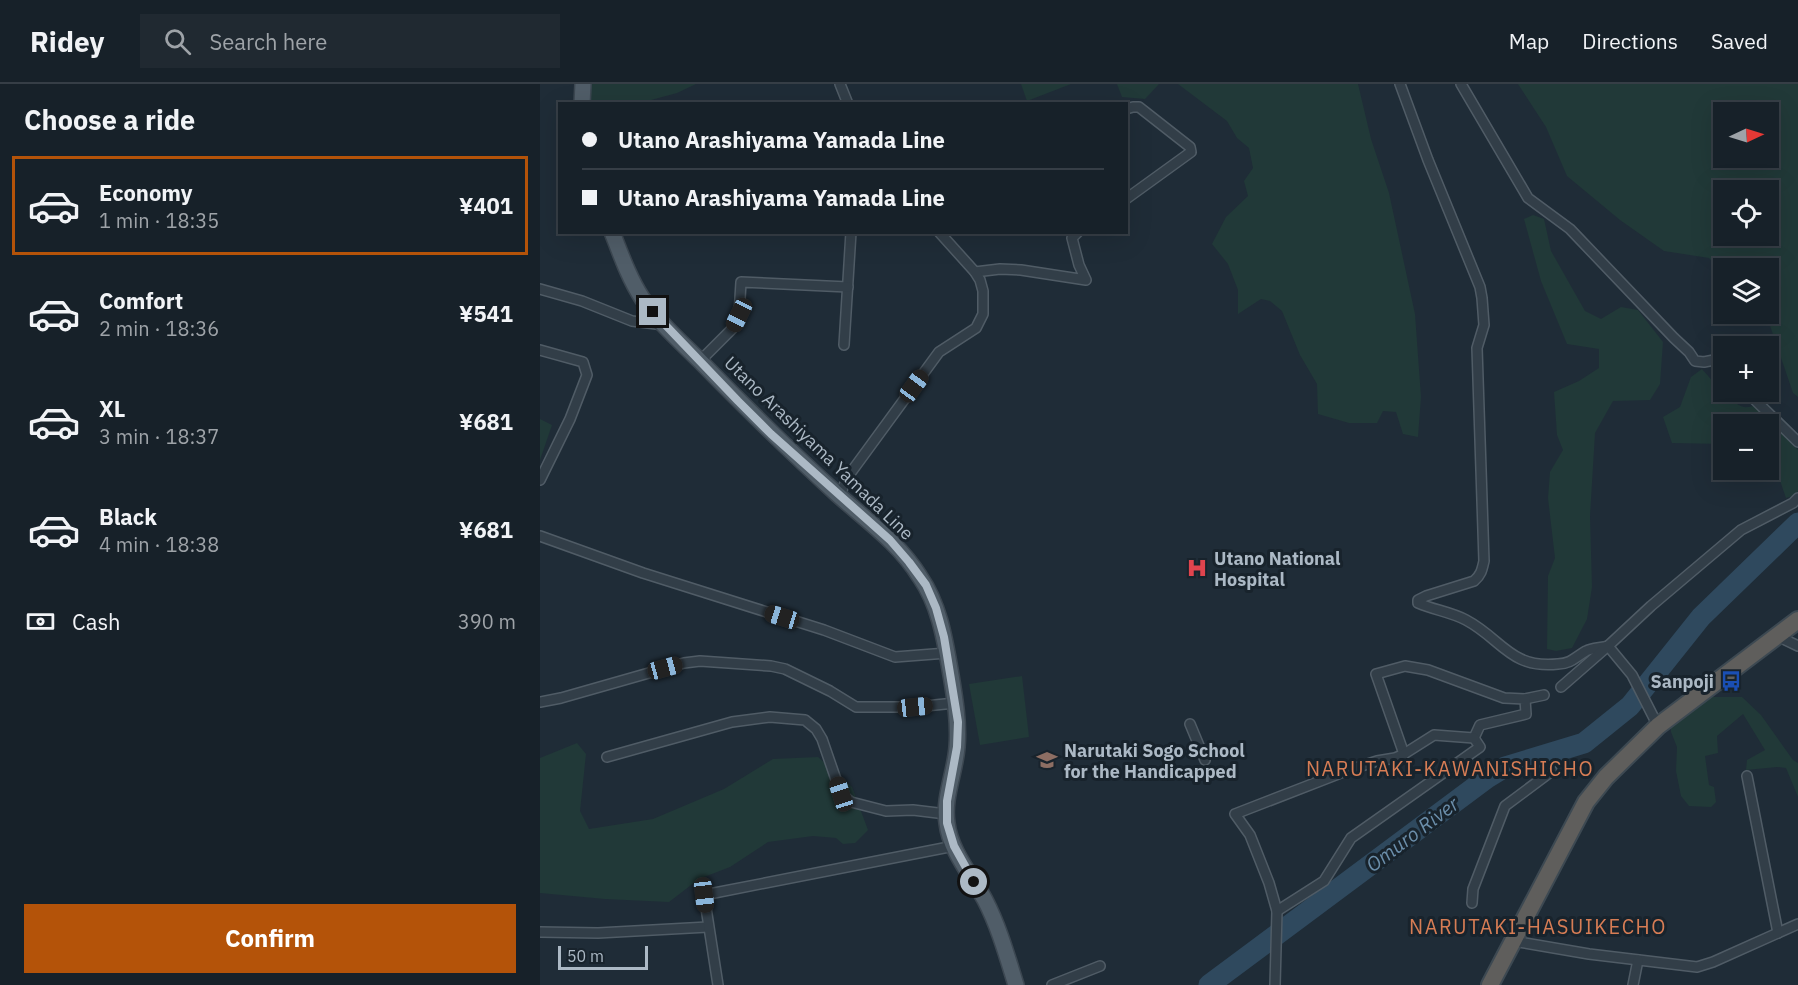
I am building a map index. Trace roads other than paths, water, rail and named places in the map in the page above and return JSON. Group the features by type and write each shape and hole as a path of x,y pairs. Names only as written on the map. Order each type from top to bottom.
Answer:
{"highway":[{"path":"1491,985 1586,802 1654,719 1798,620"}],"main road":[{"path":"582,102 583,84"},
{"name":"Utano Arashiyama Yamada Line","path":"613,234 635,286 664,325 738,401 838,496 890,540 919,575 936,608 956,703 957,747 946,814 948,832 994,920 1016,985"}],"street":[{"path":"840,84 847,102"},
{"path":"1401,84 1428,160 1480,287 1484,325 1477,348 1484,561 1482,570 1474,581 1426,596 1418,600 1418,603 1464,619 1488,634 1520,660 1531,663 1555,665 1570,663 1588,650 1608,646"},
{"path":"1461,84 1528,198 1570,229 1689,352 1695,361 1713,360"},
{"path":"1128,108 1139,107 1190,147 1191,152 1128,198"},
{"path":"844,345 851,234"},
{"path":"838,496 849,476 939,352 976,328 983,314 980,280 941,234"},
{"path":"975,272 1000,268 1086,280 1079,265 1072,238 1076,234"},
{"path":"700,361 732,329 739,315 741,282 848,287"},
{"path":"540,289 582,301 632,321 664,325"},
{"path":"540,350 583,362 586,375 570,419 540,480"},
{"path":"1757,402 1798,442"},
{"path":"1561,687 1651,606 1741,530 1793,503 1798,498"},
{"path":"540,536 654,577 824,630 894,657 947,653"},
{"path":"1777,636 1798,646"},
{"path":"1608,646 1632,675 1654,719"},
{"path":"540,702 684,663 700,661 785,669 830,691 856,707 915,707 956,703"},
{"path":"1404,754 1376,674 1405,666 1428,670 1504,698 1525,699 1544,695"},
{"path":"1474,738 1480,725 1526,714 1525,699"},
{"path":"607,757 732,722 770,717 805,720 816,729 822,739 841,794 851,802 886,812 913,810 946,814"},
{"path":"1190,724 1205,760"},
{"path":"1275,985 1277,911 1269,883 1250,835 1235,814 1346,771 1404,754 1434,735 1474,738"},
{"path":"1277,911 1323,880 1351,838 1480,747 1474,738"},
{"path":"1473,903 1473,889 1505,806 1552,771"},
{"path":"1747,776 1778,933"},
{"path":"718,985 704,895 954,846"},
{"path":"1513,941 1589,954 1697,967 1798,924"},
{"path":"540,932 598,933 708,927"},
{"path":"1633,985 1638,960"},
{"path":"1052,985 1100,966"}],"waterway":[{"name":"Omuro River","path":"1209,985 1487,778 1505,767 1584,743 1630,706 1701,617 1798,523"}],"place":[{"name":"Utano National Hospital","path":"1197,568"},
{"name":"Sanpoji","path":"1731,681"},
{"name":"Narutaki Sogo School for the Handicapped","path":"1047,760"}],"district":[{"name":"NARUTAKI-KAWANISHICHO","path":"1450,768"},
{"name":"NARUTAKI-HASUIKECHO","path":"1538,926"}]}
